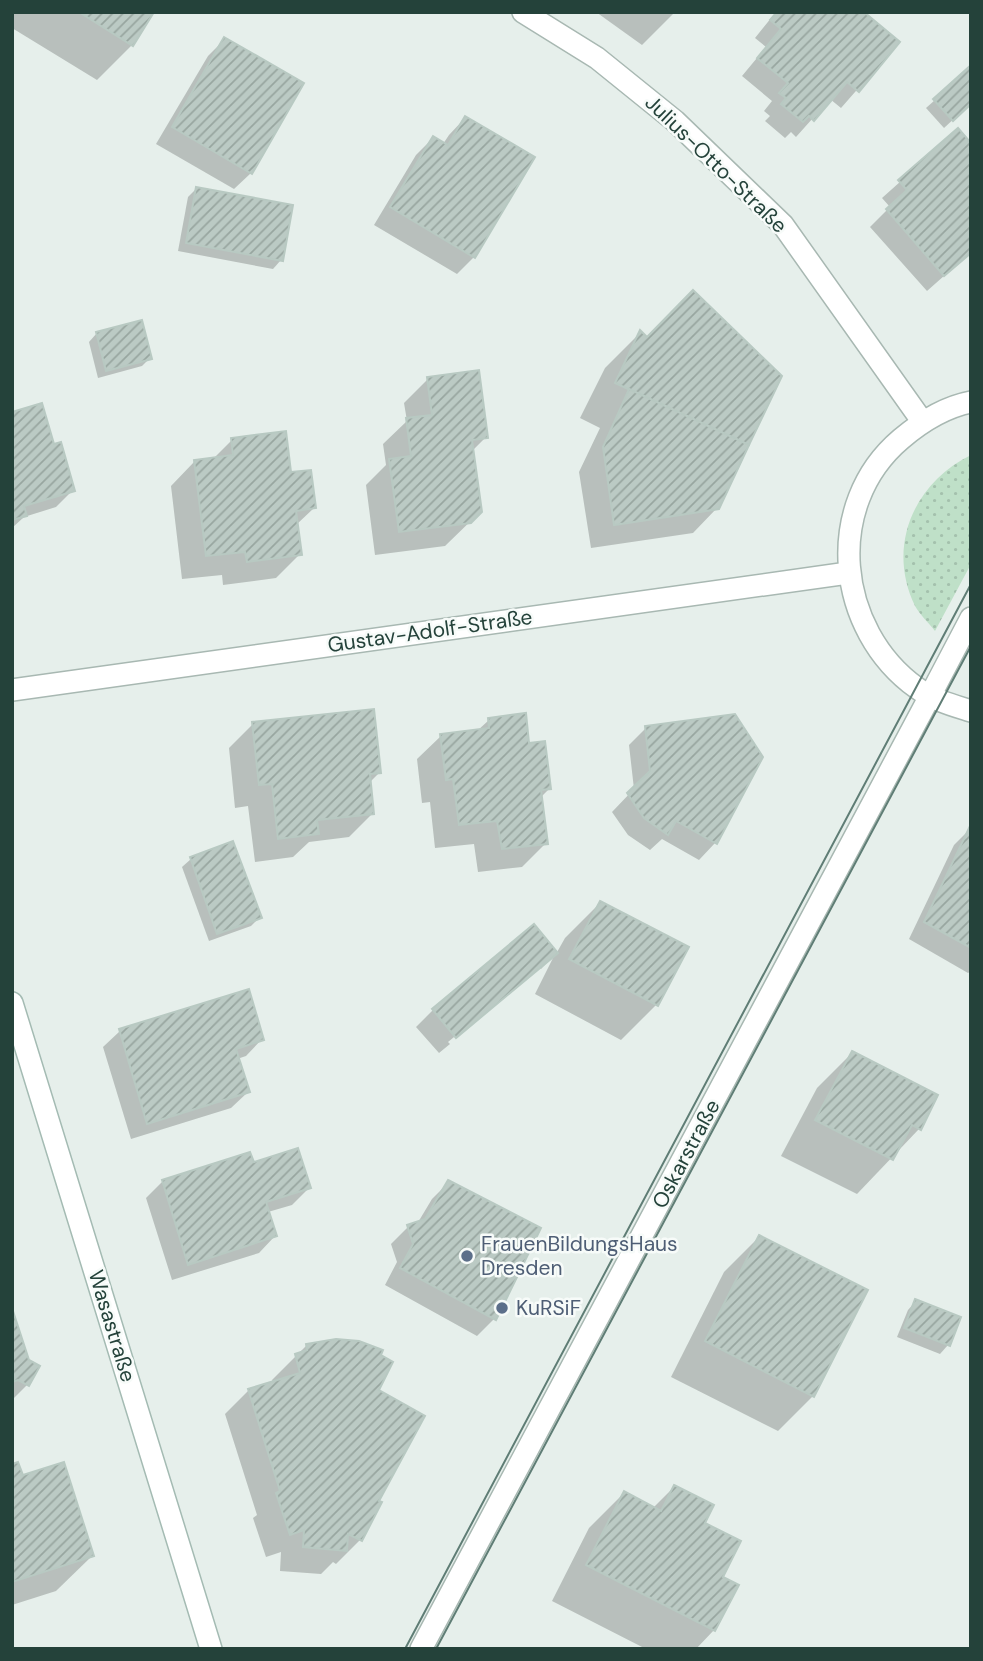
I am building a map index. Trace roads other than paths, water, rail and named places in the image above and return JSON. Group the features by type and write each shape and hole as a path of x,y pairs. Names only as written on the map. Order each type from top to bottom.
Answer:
{"street":[{"name":"Julius-Otto-Straße","path":"523,12 597,58 675,121 783,225 922,421"},
{"path":"971,402 922,421 888,450 863,487 850,529 848,573 859,617 883,656 916,687 930,696 971,710"},
{"name":"Gustav-Adolf-Straße","path":"12,690 848,573"},
{"name":"Oskarstraße","path":"421,1649 971,618"},
{"name":"Wasastraße","path":"12,1003 211,1649"}],"tram line":[{"path":"405,1649 971,584"},
{"path":"436,1649 971,646"}],"place":[{"name":"FrauenBildungsHaus Dresden","path":"467,1256"},
{"name":"KuRSiF","path":"502,1308"}]}
